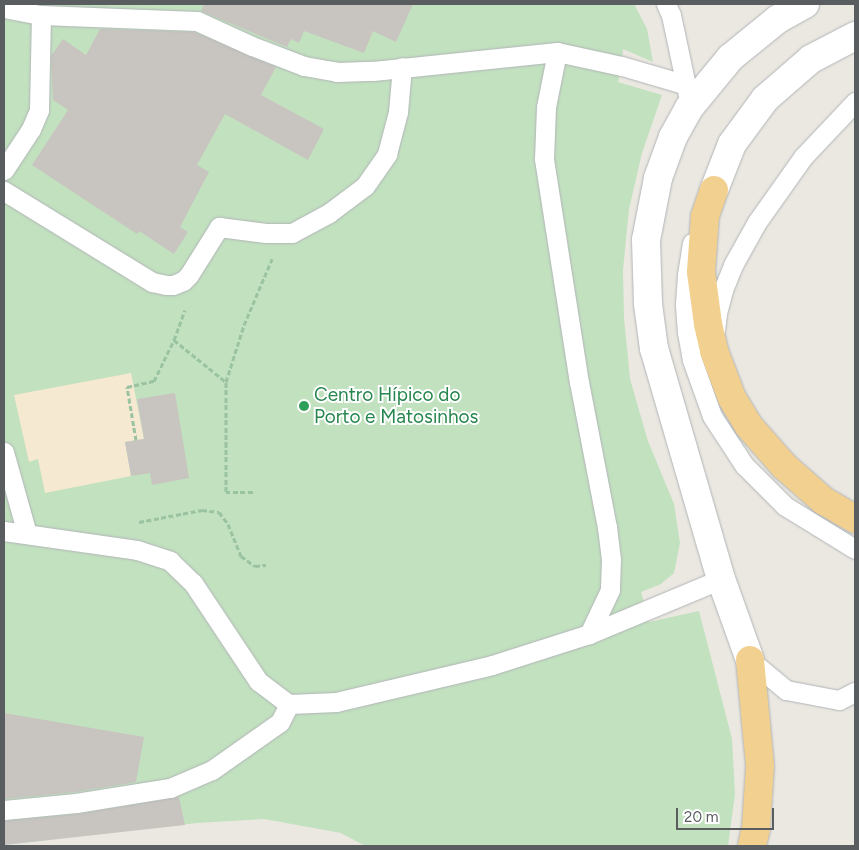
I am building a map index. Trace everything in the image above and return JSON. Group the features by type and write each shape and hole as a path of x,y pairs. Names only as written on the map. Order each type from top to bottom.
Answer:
{"highway":[{"path":"714,190 705,216 701,272 708,324 714,351 732,398 748,425 766,448 804,485 824,501 855,519"},
{"path":"750,660 760,766 756,828 752,846"}],"main road":[{"path":"750,660 721,579 654,349 648,304 646,240 658,178 688,96 730,58 778,19 805,4"},
{"path":"714,190 732,144 765,99 811,59 855,36"}],"lane":[{"path":"666,4 671,15 688,96"},
{"path":"4,8 41,15 197,21 252,46 304,66 337,72 374,72 402,67 557,52 622,66 688,96"},
{"path":"4,170 31,129 39,110 41,15"},
{"path":"557,52 546,107 544,160 579,382 607,527 611,559 610,590 589,634"},
{"path":"4,191 152,282 173,285 183,281 189,274 219,227 266,233 292,232 328,213 365,186 387,154 398,112 402,67"},
{"path":"714,351 717,313 721,298 744,242 771,200 803,157 855,102"},
{"path":"714,190 699,223 690,251 685,305 692,360 712,416 744,466 778,500 808,521 855,549"},
{"path":"4,452 28,534"},
{"path":"4,531 137,550 170,561 193,583 258,681 289,704 336,702 492,666 589,634 721,579"},
{"path":"750,660 786,690 839,700 855,692"},
{"path":"4,810 76,803 170,788 212,770 280,722 289,704"}],"path":[{"path":"253,492 226,492 226,382 244,326 269,264 292,232"},
{"path":"136,440 126,388 154,381 174,340 190,295 189,274"},
{"path":"174,340 226,382"},
{"path":"138,522 202,510 219,512 228,524 241,556 254,566 266,566"}],"green space":[{"name":"Centro Hípico do Porto e Matosinhos","path":"4,4 634,4 647,29 653,62 623,49 622,66 618,82 662,95 642,153 629,209 623,270 624,318 630,379 648,441 674,504 680,543 674,573 661,584 641,592 649,622 699,611 732,739 735,794 728,846 365,846 341,833 264,819 197,823 4,845"}],"sand":[{"path":"131,373 144,439 125,442 131,476 45,493 38,459 29,462 14,395"}],"building":[{"path":"204,4 413,4 396,42 373,31 364,53 304,31 299,43 291,39 287,47 201,11"},
{"path":"100,29 194,32 276,67 261,95 324,129 308,160 225,114 197,165 209,172 180,227 188,232 174,254 139,231 137,234 32,165 68,110 53,100 51,56 63,39 86,55"},
{"path":"175,393 189,478 152,485 150,473 131,476 125,442 144,439 137,399"},
{"path":"4,713 144,737 136,782 75,792 4,799"},
{"path":"179,797 185,825 4,845 4,821 78,814"}],"place":[{"name":"Centro Hípico do Porto e Matosinhos","path":"304,406"}]}
